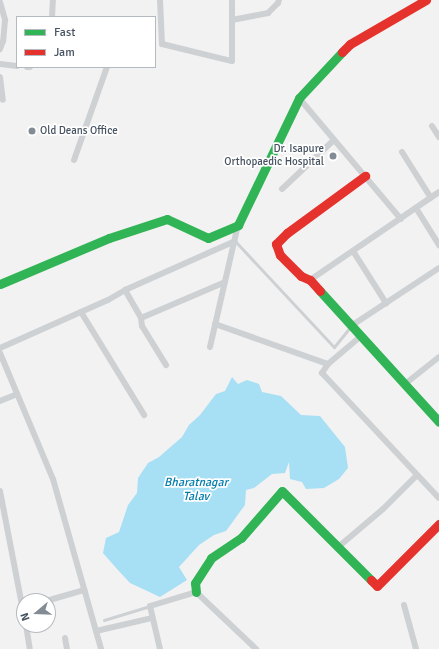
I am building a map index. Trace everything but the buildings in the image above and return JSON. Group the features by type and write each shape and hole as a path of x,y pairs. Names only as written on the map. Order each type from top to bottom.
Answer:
{"street":[{"path":"52,16 53,0"},
{"path":"160,0 162,44"},
{"path":"156,46 162,44 232,61 232,0"},
{"path":"232,20 268,13 279,0"},
{"path":"210,347 238,225 299,98 350,44 426,0"},
{"path":"0,2 5,20 3,42 0,49"},
{"path":"0,64 16,66"},
{"path":"74,160 107,68"},
{"path":"0,77 3,100"},
{"path":"299,98 401,219"},
{"path":"432,126 439,137"},
{"path":"282,189 334,140"},
{"path":"402,152 431,198"},
{"path":"365,176 287,233 276,244 280,255 301,276 310,280 439,422"},
{"path":"310,280 439,192"},
{"path":"416,208 439,245"},
{"path":"0,284 109,238 167,219 208,238 238,225"},
{"path":"0,348 235,241"},
{"path":"353,251 386,303"},
{"path":"351,326 439,268"},
{"path":"141,318 225,282"},
{"path":"125,290 141,318 142,326 166,365"},
{"path":"81,312 144,415"},
{"path":"215,324 328,364"},
{"path":"361,336 328,364 322,373 439,498"},
{"path":"0,353 53,479 101,649"},
{"path":"404,384 439,357"},
{"path":"0,401 17,394"},
{"path":"337,548 383,509 417,475"},
{"path":"0,491 20,593"},
{"path":"256,649 196,592 195,583 211,558 241,538 282,491 337,548 377,586 439,524"},
{"path":"56,598 84,590"},
{"path":"160,649 150,606 196,592"},
{"path":"404,605 416,649"},
{"path":"96,631 152,618"},
{"path":"27,633 30,649"},
{"path":"65,638 67,649"}],"lane":[{"path":"235,241 334,347 351,326"},
{"path":"104,620 150,606"}],"water":[{"name":"Bharatnagar Talav","path":"232,377 238,384 247,380 259,384 262,392 281,396 301,415 320,416 345,447 348,468 339,479 324,488 306,489 302,482 290,479 289,462 285,473 272,474 254,488 246,490 245,505 226,531 214,535 199,545 179,567 187,580 160,597 130,583 117,569 103,553 106,538 119,532 128,505 137,493 138,478 148,463 159,457 182,437 189,425 200,415 216,394 225,391"}],"traffic: fast":[{"path":"0,284 109,238 167,219 208,238 238,225 299,98 342,52"},
{"path":"320,291 439,422"},
{"path":"196,592 195,583 211,558 241,538 282,491 371,580"}],"traffic: jam":[{"path":"342,52 350,44 426,0"},
{"path":"320,291 310,280 301,276 280,255 276,244 287,233 365,176"},
{"path":"371,580 377,586 439,524"}],"place":[{"name":"Old Deans Office","path":"32,131"},
{"name":"Dr. Isapure Orthopaedic Hospital","path":"333,156"}]}
